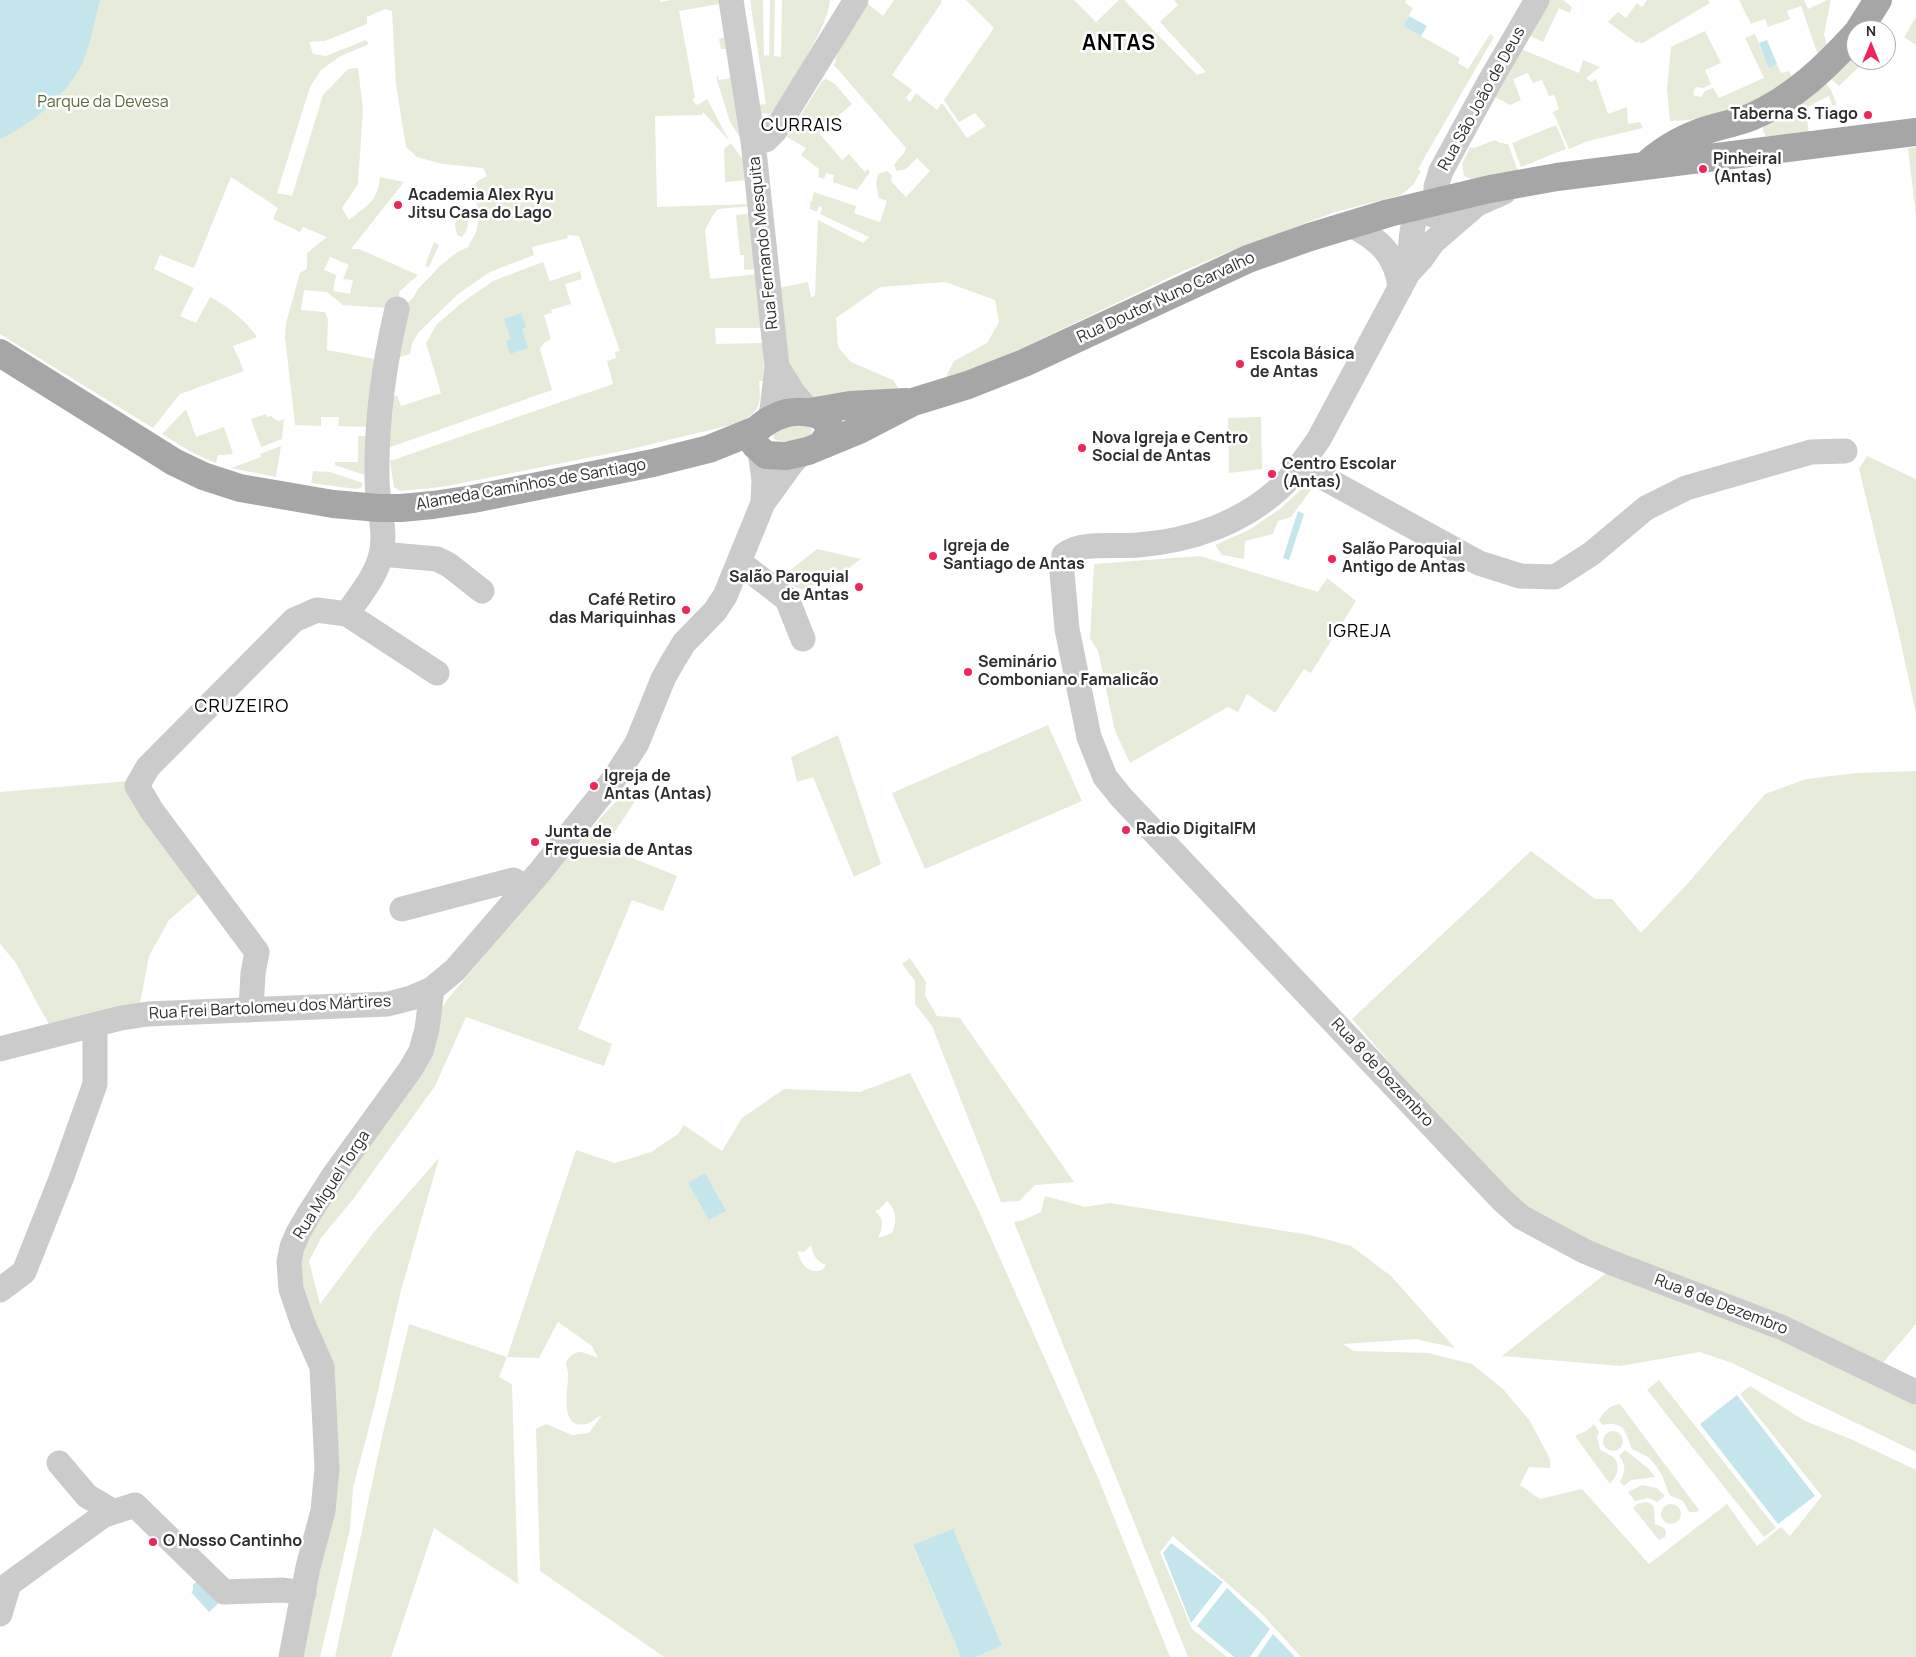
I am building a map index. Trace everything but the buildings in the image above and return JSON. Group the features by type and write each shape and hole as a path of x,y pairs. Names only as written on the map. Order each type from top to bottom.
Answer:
{"main road":[{"path":"1865,20 1878,0"},
{"path":"1645,166 1657,155 1680,141 1710,129 1751,117 1800,88 1825,68 1846,45"},
{"path":"1747,153 1747,126 1751,117"},
{"path":"1704,158 1704,139 1710,129"},
{"path":"1430,203 1521,183 1916,132"},
{"name":"Rua Doutor Nuno Carvalho","path":"913,402 850,405 810,412 788,413 761,434 773,456 786,456 812,448 859,430 913,402 968,385 1024,363 1248,259 1349,224 1430,203"},
{"name":"Alameda Caminhos de Santiago","path":"0,353 166,456 203,476 240,488 333,504 379,508 433,505 473,499 643,465 761,434"},
{"path":"810,412 822,416 828,422 826,439 812,448"}],"street":[{"name":"Rua Fernando Mesquita","path":"730,0 754,141 777,367 772,410 761,434"},
{"path":"754,141 766,140 775,131 856,0"},
{"name":"Rua São João de Deus","path":"1430,203 1441,171 1537,0"},
{"path":"1521,183 1477,204 1433,242 1404,281 1319,439 1302,463 1324,478 1479,563 1520,576 1555,577 1591,554 1646,508 1686,488 1811,452 1845,451"},
{"path":"1404,281 1411,254 1413,221 1416,212 1430,203 1434,215 1433,242"},
{"path":"1349,224 1365,232 1388,252 1404,281"},
{"path":"347,614 376,570 381,554 384,526 379,508 377,481 378,432 387,357 397,309"},
{"name":"Rua Fernando Mesquita","path":"777,367 794,394 810,412"},
{"name":"Rua Frei Bartolomeu dos Mártires","path":"761,434 764,480 763,503"},
{"name":"Rua Frei Bartolomeu dos Mártires","path":"0,1049 148,1014 388,1004 411,998 432,989 455,970 527,887 628,759 673,661 684,643 715,611 725,596 763,503 792,463 812,448"},
{"name":"Rua 8 de Dezembro","path":"1302,463 1284,484 1264,501 1240,516 1217,527 1168,542 1082,547 1070,550 1064,555 1062,572 1067,629 1089,737 1105,777 1121,797 1502,1200 1522,1217 1584,1251 1784,1328 1916,1392"},
{"path":"381,554 437,559 449,565 482,591"},
{"path":"739,562 787,600 803,639"},
{"path":"252,1010 257,952 152,811 137,786 148,767 294,620 318,610 347,614 438,673"},
{"path":"402,909 513,880 527,887"},
{"name":"Rua Miguel Torga","path":"291,1657 308,1567 323,1511 327,1461 322,1367 303,1324 291,1289 289,1262 292,1246 309,1214 334,1175 418,1057 427,1029 432,989"},
{"path":"0,1290 24,1272 61,1179 95,1084 95,1025"},
{"path":"59,1463 87,1496 114,1512"},
{"path":"0,1614 9,1584 104,1515 134,1505 224,1592 283,1590 304,1593"}],"green space":[{"name":"Parque da Devesa","path":"0,0 660,0 661,2 671,0 723,0 724,2 679,11 695,97 692,100 697,105 707,99 730,142 703,112 702,115 655,116 657,207 751,204 752,206 718,209 705,230 710,279 758,274 762,328 715,328 716,344 763,343 764,381 759,381 760,396 758,406 756,411 739,423 627,450 441,487 400,491 394,487 390,461 613,384 607,361 616,358 615,352 620,351 579,236 567,235 568,238 532,247 534,255 490,272 458,294 418,333 412,344 410,354 396,358 408,302 440,266 456,253 468,247 476,232 480,213 474,197 476,182 487,176 483,168 442,164 417,157 406,147 396,84 392,11 385,9 367,17 367,24 325,41 309,42 313,54 326,56 366,40 369,44 339,57 321,70 310,87 277,193 292,196 323,95 348,69 358,68 363,109 358,184 342,208 349,220 374,198 379,186 380,177 404,182 351,249 359,249 418,275 399,292 400,304 386,308 343,305 327,292 304,290 301,310 325,312 328,319 327,350 380,360 371,427 338,426 339,417 321,417 321,426 295,425 285,336 286,323 300,273 307,269 307,253 327,237 303,227 300,232 273,219 278,208 231,177 194,268 160,255 154,269 194,288 180,316 196,323 210,297 242,319 257,337 233,346 244,371 180,394 153,428 0,334","holes":["330,257 349,265 343,279 353,280 350,294 333,291 336,275 324,270"]},
{"path":"750,0 763,0 764,56 769,55 770,0 775,0 774,56 781,57 782,0 830,0 823,26 815,41 771,113 767,114 761,113 758,105 766,104"},
{"path":"894,0 941,0 942,2 892,75 912,90 906,98 910,102 916,93 937,110 942,103 967,138 986,126 975,113 959,122 944,100 994,28 966,0 1074,0 1096,22 1119,0 1124,0 1197,75 1206,72 1160,22 1178,5 1174,0 1406,0 1405,3 1413,8 1403,26 1460,58 1458,63 1468,69 1490,34 1494,37 1423,160 1418,170 1421,171 1413,185 1401,195 1335,212 1231,251 1183,271 987,365 945,379 954,361 987,343 999,322 995,300 945,282 880,287 836,318 838,347 851,362 893,380 899,389 814,400 788,370 779,288 808,282 811,298 815,295 818,220 863,243 869,237 820,214 822,208 819,206 817,212 810,209 810,201 812,201 814,192 856,206 854,213 880,222 887,201 879,198 876,184 878,174 887,171 892,175 891,181 906,197 930,171 917,158 906,169 897,171 894,166 906,148 834,65 838,52 867,3 883,16"},
{"path":"1547,0 1563,0 1572,7 1570,13 1559,8 1543,42 1528,35"},
{"path":"1647,0 1708,0 1710,3 1641,44 1640,41 1637,43 1608,22 1618,12 1626,18 1637,3 1642,7"},
{"path":"1739,0 1804,0 1808,9 1831,0 1824,34 1828,49 1820,61 1801,6 1787,11 1790,19 1768,27 1765,19 1751,24"},
{"path":"1916,17 1916,45 1904,37"},
{"path":"1705,31 1721,63 1705,70 1711,84 1703,88 1696,87 1693,93 1695,96 1701,97 1705,91 1713,88 1719,98 1764,78 1745,38 1755,34 1769,67 1777,64 1781,73 1789,71 1794,81 1725,114 1670,121 1667,89 1671,47"},
{"path":"725,37 741,139 730,122 716,77 718,76 719,80 730,78 726,49 721,49 719,39"},
{"path":"1521,49 1579,73 1583,60 1600,67 1586,78 1591,82 1596,79 1608,114 1627,107 1628,124 1640,122 1643,128 1588,141 1569,149 1553,112 1559,109 1554,95 1549,96 1542,80 1533,83 1528,73 1513,79 1521,100 1510,105 1495,97"},
{"path":"1846,59 1846,70 1856,70 1839,86 1830,78"},
{"path":"826,79 835,84 852,104 819,133 842,160 849,154 865,172 868,169 870,172 857,190 833,182 834,175 826,173 824,179 818,177 819,169 801,155 806,148 787,137 822,81"},
{"path":"1825,82 1831,90 1837,105 1832,105 1829,96 1805,108 1809,132 1766,136 1763,131 1763,124"},
{"path":"1556,125 1566,149 1521,167 1512,143"},
{"path":"1495,140 1508,144 1518,171 1472,179 1464,176 1462,164 1470,147 1474,148"},
{"path":"731,143 747,164 749,180 725,182 724,149"},
{"path":"1916,147 1916,217 1908,148"},
{"path":"463,206 468,211 468,222 462,237 457,235 455,225 459,207"},
{"path":"752,213 758,269 744,270 744,255 740,255 736,215"},
{"path":"434,242 439,245 429,267 425,266"},
{"path":"543,262 550,281 580,271 582,279 565,284 571,304 551,310 552,313 544,315 551,339 544,343 540,349 552,390 385,449 393,397 397,395 401,406 441,393 426,343 437,324 463,302 493,281"},
{"path":"186,409 196,437 224,427 233,454 218,455 216,463 191,452 162,434"},
{"path":"266,414 267,417 271,416 278,421 284,419 282,439 261,447 251,419"},
{"path":"1261,417 1262,469 1229,473 1228,418"},
{"path":"792,425 810,426 813,432 806,438 796,441 781,441 773,438 775,431"},
{"path":"358,436 370,436 364,475 335,465 335,462 358,462"},
{"path":"281,446 276,477 231,468 261,457 260,454"},
{"path":"1867,456 1916,479 1916,714 1899,634 1859,469"},
{"path":"313,471 330,472 363,483 361,488 356,489 311,483"},
{"path":"1308,483 1314,486 1291,517 1278,521 1273,534 1245,541 1244,559 1222,555 1215,545 1249,530 1280,509"},
{"path":"817,549 861,559 845,571 802,590 779,579"},
{"path":"1200,556 1318,592 1327,578 1356,601 1311,673 1304,669 1275,713 1247,694 1238,712 1228,707 1130,763 1115,731 1098,651 1090,638 1094,564"},
{"path":"1048,725 1082,801 925,869 892,793"},
{"path":"838,735 881,864 854,877 813,777 797,782 791,757"},
{"path":"1916,771 1916,1324 1881,1365 1587,1244 1519,1206 1444,1125 1352,1019 1531,851 1595,899 1612,899 1641,933 1688,883 1765,794 1806,779 1857,773"},
{"path":"129,781 199,894 169,920 149,956 140,1004 49,1024 16,963 0,944 0,792"},
{"path":"638,789 641,792 605,847 677,876 663,911 632,900 578,1029 612,1044 604,1066 466,1017 435,1086 354,1198 321,1238 309,1261 320,1304 374,1232 439,1158 400,1294 374,1408 353,1488 350,1529 320,1657 297,1657 331,1513 301,1305 299,1245 447,1000 604,814 623,796"},
{"path":"910,958 926,982 925,995 937,1016 960,1018 1074,1182 1035,1185 1019,1201 1001,1202 932,1026 915,1004 915,981 902,964"},
{"path":"910,1073 978,1209 1099,1480 1170,1657 976,1657 1002,1646 913,1546 961,1657 664,1657 540,1571 536,1429 546,1424 572,1435 589,1433 602,1415 588,1423 577,1424 571,1420 568,1414 568,1374 566,1362 577,1352 598,1358 592,1346 558,1322 539,1358 507,1357 576,1150 615,1163 651,1152 678,1134 684,1125 722,1151 742,1118 784,1089 860,1092","holes":["887,1201 893,1208 895,1224 892,1233 878,1238 882,1221 875,1211 880,1209","811,1245 816,1257 826,1265 822,1270 812,1271 808,1269 799,1256 797,1251 804,1252"]},
{"path":"1045,1196 1085,1207 1110,1203 1310,1235 1351,1246 1391,1276 1455,1348 1416,1339 1343,1344 1354,1351 1428,1353 1472,1364 1503,1389 1530,1421 1550,1459 1550,1468 1529,1467 1520,1485 1540,1499 1582,1489 1649,1564 1727,1504 1757,1546 1781,1527 1790,1536 1822,1496 1740,1394 1750,1386 1805,1421 1853,1440 1916,1470 1916,1657 1301,1657 1261,1613 1173,1536 1160,1552 1192,1629 1227,1657 1188,1657 1014,1222 1024,1220 1041,1212"},
{"path":"1609,1271 1740,1320 1916,1401 1916,1452 1732,1363 1700,1352 1620,1366 1502,1356"},
{"path":"409,1324 507,1357 499,1377 512,1384 518,1584 434,1528 391,1657 335,1657 382,1437"},
{"path":"1659,1380 1776,1528 1764,1537 1647,1390"},
{"path":"1620,1404 1699,1510 1697,1512 1689,1512 1683,1501 1669,1494 1662,1475 1653,1462 1648,1457 1632,1449 1625,1432 1620,1426 1602,1425 1599,1420 1605,1412 1610,1407"},
{"path":"1594,1424 1599,1432 1597,1437 1600,1450 1613,1457 1618,1464 1616,1475 1610,1484 1575,1436 1586,1431"},
{"path":"1613,1431 1620,1434 1623,1441 1620,1448 1613,1451 1606,1448 1603,1441 1606,1434"},
{"path":"1625,1450 1649,1469 1655,1477 1631,1480 1624,1486 1620,1482 1624,1465 1619,1456"},
{"path":"1642,1485 1657,1488 1665,1496 1657,1502 1648,1498 1635,1501 1628,1492"},
{"path":"1650,1503 1654,1507 1655,1524 1664,1528 1666,1532 1665,1537 1659,1540 1633,1508 1637,1504"},
{"path":"1671,1504 1678,1507 1681,1514 1678,1521 1671,1524 1664,1521 1661,1514 1664,1507"}],"water":[{"path":"0,0 100,0 87,50 75,76 47,108 12,133 0,139"},
{"path":"1409,16 1427,26 1421,36 1403,26"},
{"path":"1767,40 1777,64 1769,68 1759,43"},
{"path":"521,313 526,327 522,329 528,348 510,354 506,341 511,339 504,319"},
{"path":"1298,511 1304,514 1289,560 1283,558"},
{"path":"705,1173 726,1211 709,1220 688,1183"},
{"path":"1737,1395 1815,1496 1778,1524 1700,1424"},
{"path":"953,1529 1002,1646 976,1657 961,1657 913,1545"},
{"path":"1171,1543 1223,1582 1191,1623 1163,1553"},
{"path":"197,1582 220,1602 209,1612 191,1592 193,1591 193,1584"},
{"path":"1227,1588 1270,1629 1250,1657 1234,1657 1197,1626"},
{"path":"1273,1634 1295,1657 1257,1657"}],"place":[{"name":"Taberna S. Tiago","path":"1868,115"},
{"name":"Pinheiral (Antas)","path":"1703,169"},
{"name":"Academia Alex Ryu Jitsu Casa do Lago","path":"398,205"},
{"name":"Escola Básica de Antas","path":"1240,364"},
{"name":"Nova Igreja e Centro Social de Antas","path":"1082,448"},
{"name":"Centro Escolar (Antas)","path":"1272,474"},
{"name":"Igreja de Santiago de Antas","path":"933,556"},
{"name":"Salão Paroquial Antigo de Antas","path":"1332,559"},
{"name":"Salão Paroquial de Antas","path":"859,587"},
{"name":"Café Retiro das Mariquinhas","path":"686,610"},
{"name":"Seminário Comboniano Famalicão","path":"968,672"},
{"name":"Igreja de Antas (Antas)","path":"594,786"},
{"name":"Radio DigitalFM","path":"1126,830"},
{"name":"Junta de Freguesia de Antas","path":"535,842"},
{"name":"O Nosso Cantinho","path":"153,1542"}],"district":[{"name":"ANTAS","path":"1119,44"},
{"name":"CURRAIS","path":"802,126"},
{"name":"IGREJA","path":"1360,632"},
{"name":"CRUZEIRO","path":"242,707"}]}
